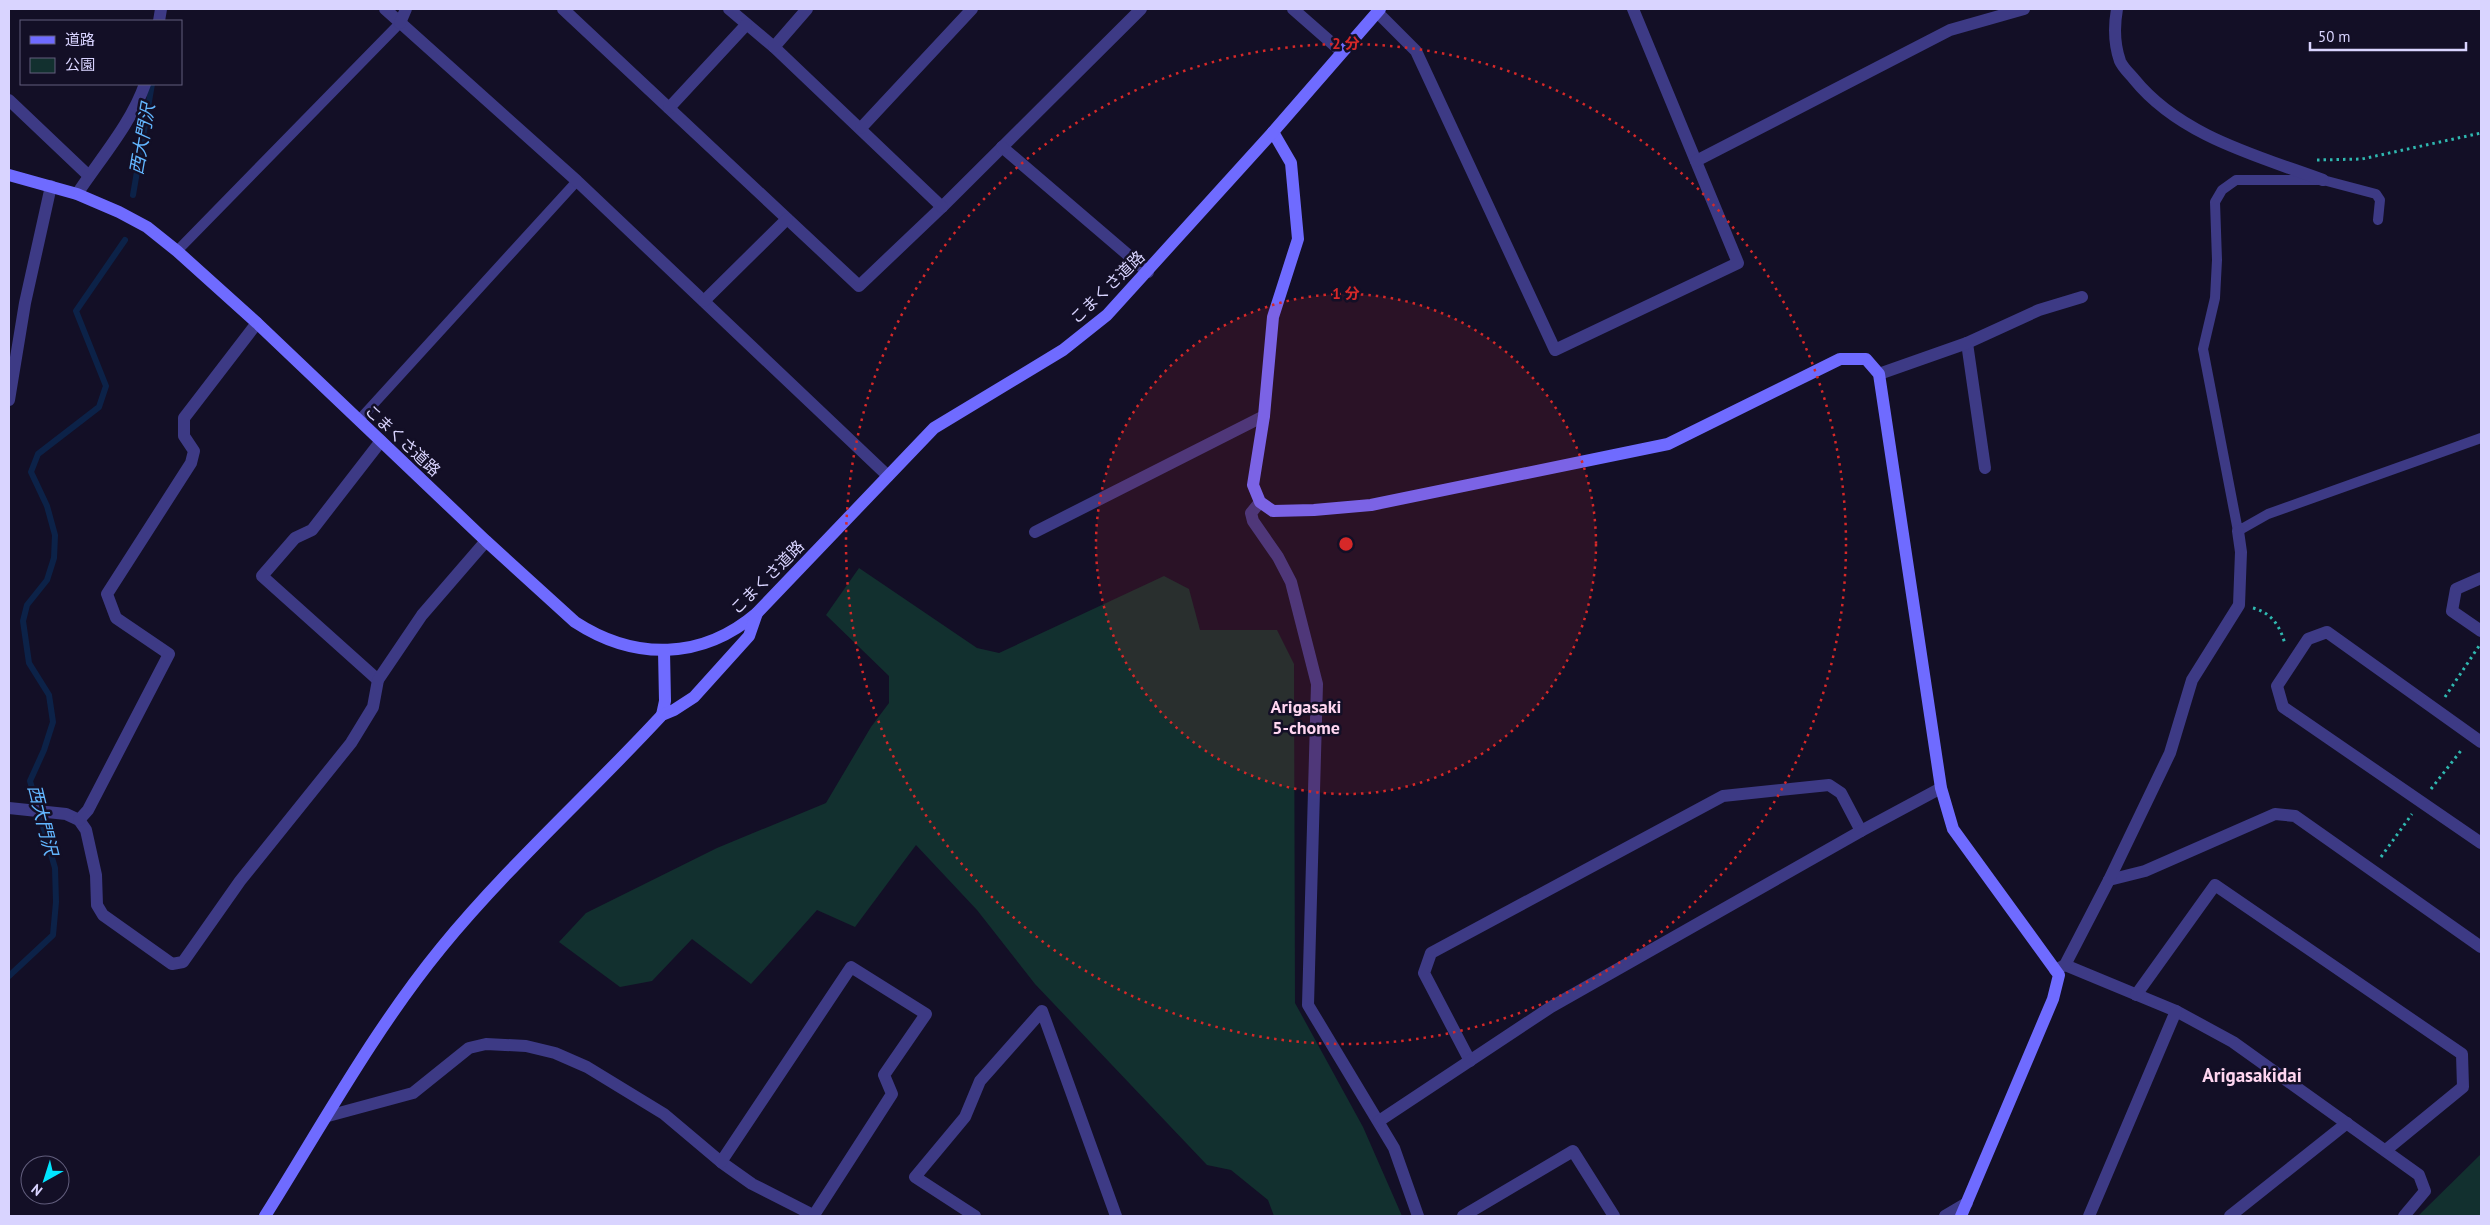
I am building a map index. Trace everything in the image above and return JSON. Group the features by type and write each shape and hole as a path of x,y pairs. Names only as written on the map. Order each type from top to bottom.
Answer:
{"street":[{"path":"385,9 577,181 888,476"},
{"path":"400,23 406,9"},
{"path":"562,9 859,286 942,207 1141,9"},
{"path":"729,9 774,47 862,128 942,207"},
{"path":"774,47 807,9"},
{"path":"862,128 972,9"},
{"path":"1292,9 1342,52"},
{"path":"1379,10 1416,51 1555,350 1738,263 1633,9"},
{"path":"1696,161 1950,30 2024,9"},
{"path":"2117,9 2114,29 2121,62 2147,96 2190,126 2230,146 2323,180"},
{"name":"こまくさ道路","path":"9,175 77,194 147,227 258,322 486,541 575,622 592,633 635,646 664,651 689,649 727,635 757,613 934,428 1063,350 1107,315 1273,132 1379,10"},
{"path":"669,108 746,25"},
{"path":"77,194 116,137 140,97 145,85"},
{"path":"9,100 89,176"},
{"path":"1273,132 1291,163 1298,239 1273,317 1264,416 1253,485 1260,502 1273,511 1371,505 1668,444 1840,359 1866,359 1879,374 1941,788 1953,829 2060,967 2176,1011 2233,1042 2419,1174 2424,1191 2404,1216"},
{"path":"1002,147 1148,272"},
{"path":"9,400 25,303 51,186"},
{"path":"704,301 787,219"},
{"path":"1879,374 1967,343 2039,310 2082,296"},
{"path":"79,820 88,810 169,654 116,618 107,594 191,463 194,451 184,436 184,418 258,322"},
{"path":"1967,343 1985,468"},
{"path":"1034,532 1264,416"},
{"path":"378,680 262,576 296,538 312,530 381,441"},
{"path":"1260,502 1251,513 1253,521 1278,557 1291,582 1318,684 1308,1005 1394,1148 1418,1216"},
{"path":"1961,1216 2053,999 2060,967 2109,880 2170,753 2192,680 2239,605 2241,552 2238,531"},
{"path":"9,808 66,814 79,820 86,830 96,875 97,905 103,915 172,964 183,962 240,881 351,743 373,707 378,680 422,615 486,541"},
{"path":"2481,578 2456,589 2452,611 2481,631"},
{"path":"265,1216 393,1013 440,949 512,869 662,715 674,710 694,697 749,636 757,613"},
{"path":"2481,742 2327,632 2308,639 2277,686 2283,707 2481,843"},
{"path":"662,715 665,701 664,651"},
{"path":"1470,1061 1424,973 1431,953 1723,796 1829,785 1841,793 1861,831"},
{"path":"1379,1121 1551,1007 1861,831 1941,788"},
{"path":"2109,880 2145,871 2275,814 2294,816 2481,947"},
{"path":"2136,995 2215,885 2462,1054 2463,1087 2386,1150"},
{"path":"328,1116 413,1093 468,1048 486,1044 526,1046 555,1054 587,1067 664,1114 721,1162 752,1184 814,1216 892,1094 884,1075 926,1014 851,967 721,1162"},
{"path":"975,1216 915,1178 964,1117 980,1081 1042,1011 1116,1216"},
{"path":"2089,1216 2176,1011"},
{"path":"2230,1216 2347,1123"},
{"path":"1463,1216 1573,1150 1614,1216"},
{"path":"1945,1216 1967,1203"}],"lane":[{"path":"177,251 400,23"},
{"path":"2378,220 2380,200 2376,194 2323,180 2236,180 2222,190 2215,202 2216,298 2203,349 2238,531 2268,514 2481,438"},
{"path":"359,420 577,181"}],"path":[{"path":"2301,172 2307,160 2362,159 2481,133"},
{"path":"2261,610 2279,624 2288,651"},
{"path":"2436,710 2481,644"}],"green space":[{"path":"859,568 977,648 999,653 1164,576 1189,589 1200,630 1277,630 1294,664 1295,1003 1363,1127 1402,1216 1274,1216 1268,1200 1231,1170 1207,1165 1035,984 977,910 916,845 855,927 817,910 751,984 692,939 652,981 620,987 559,942 586,913 717,848 826,803 871,727 889,703 889,676 826,615"},
{"path":"2481,1154 2481,1216 2418,1216"}],"waterway":[{"name":"西大門沢","path":"133,195 152,85"},
{"name":"西大門沢","path":"9,976 53,935 56,902 55,868 30,781 44,750 53,722 49,695 29,663 23,621 27,605 47,580 54,558 55,535 47,506 31,472 38,454 99,407 106,386 76,311 125,240"}],"district":[{"name":"Arigasaki 5-chome","path":"1306,716"},
{"name":"Arigasakidai","path":"2252,1075"}]}
